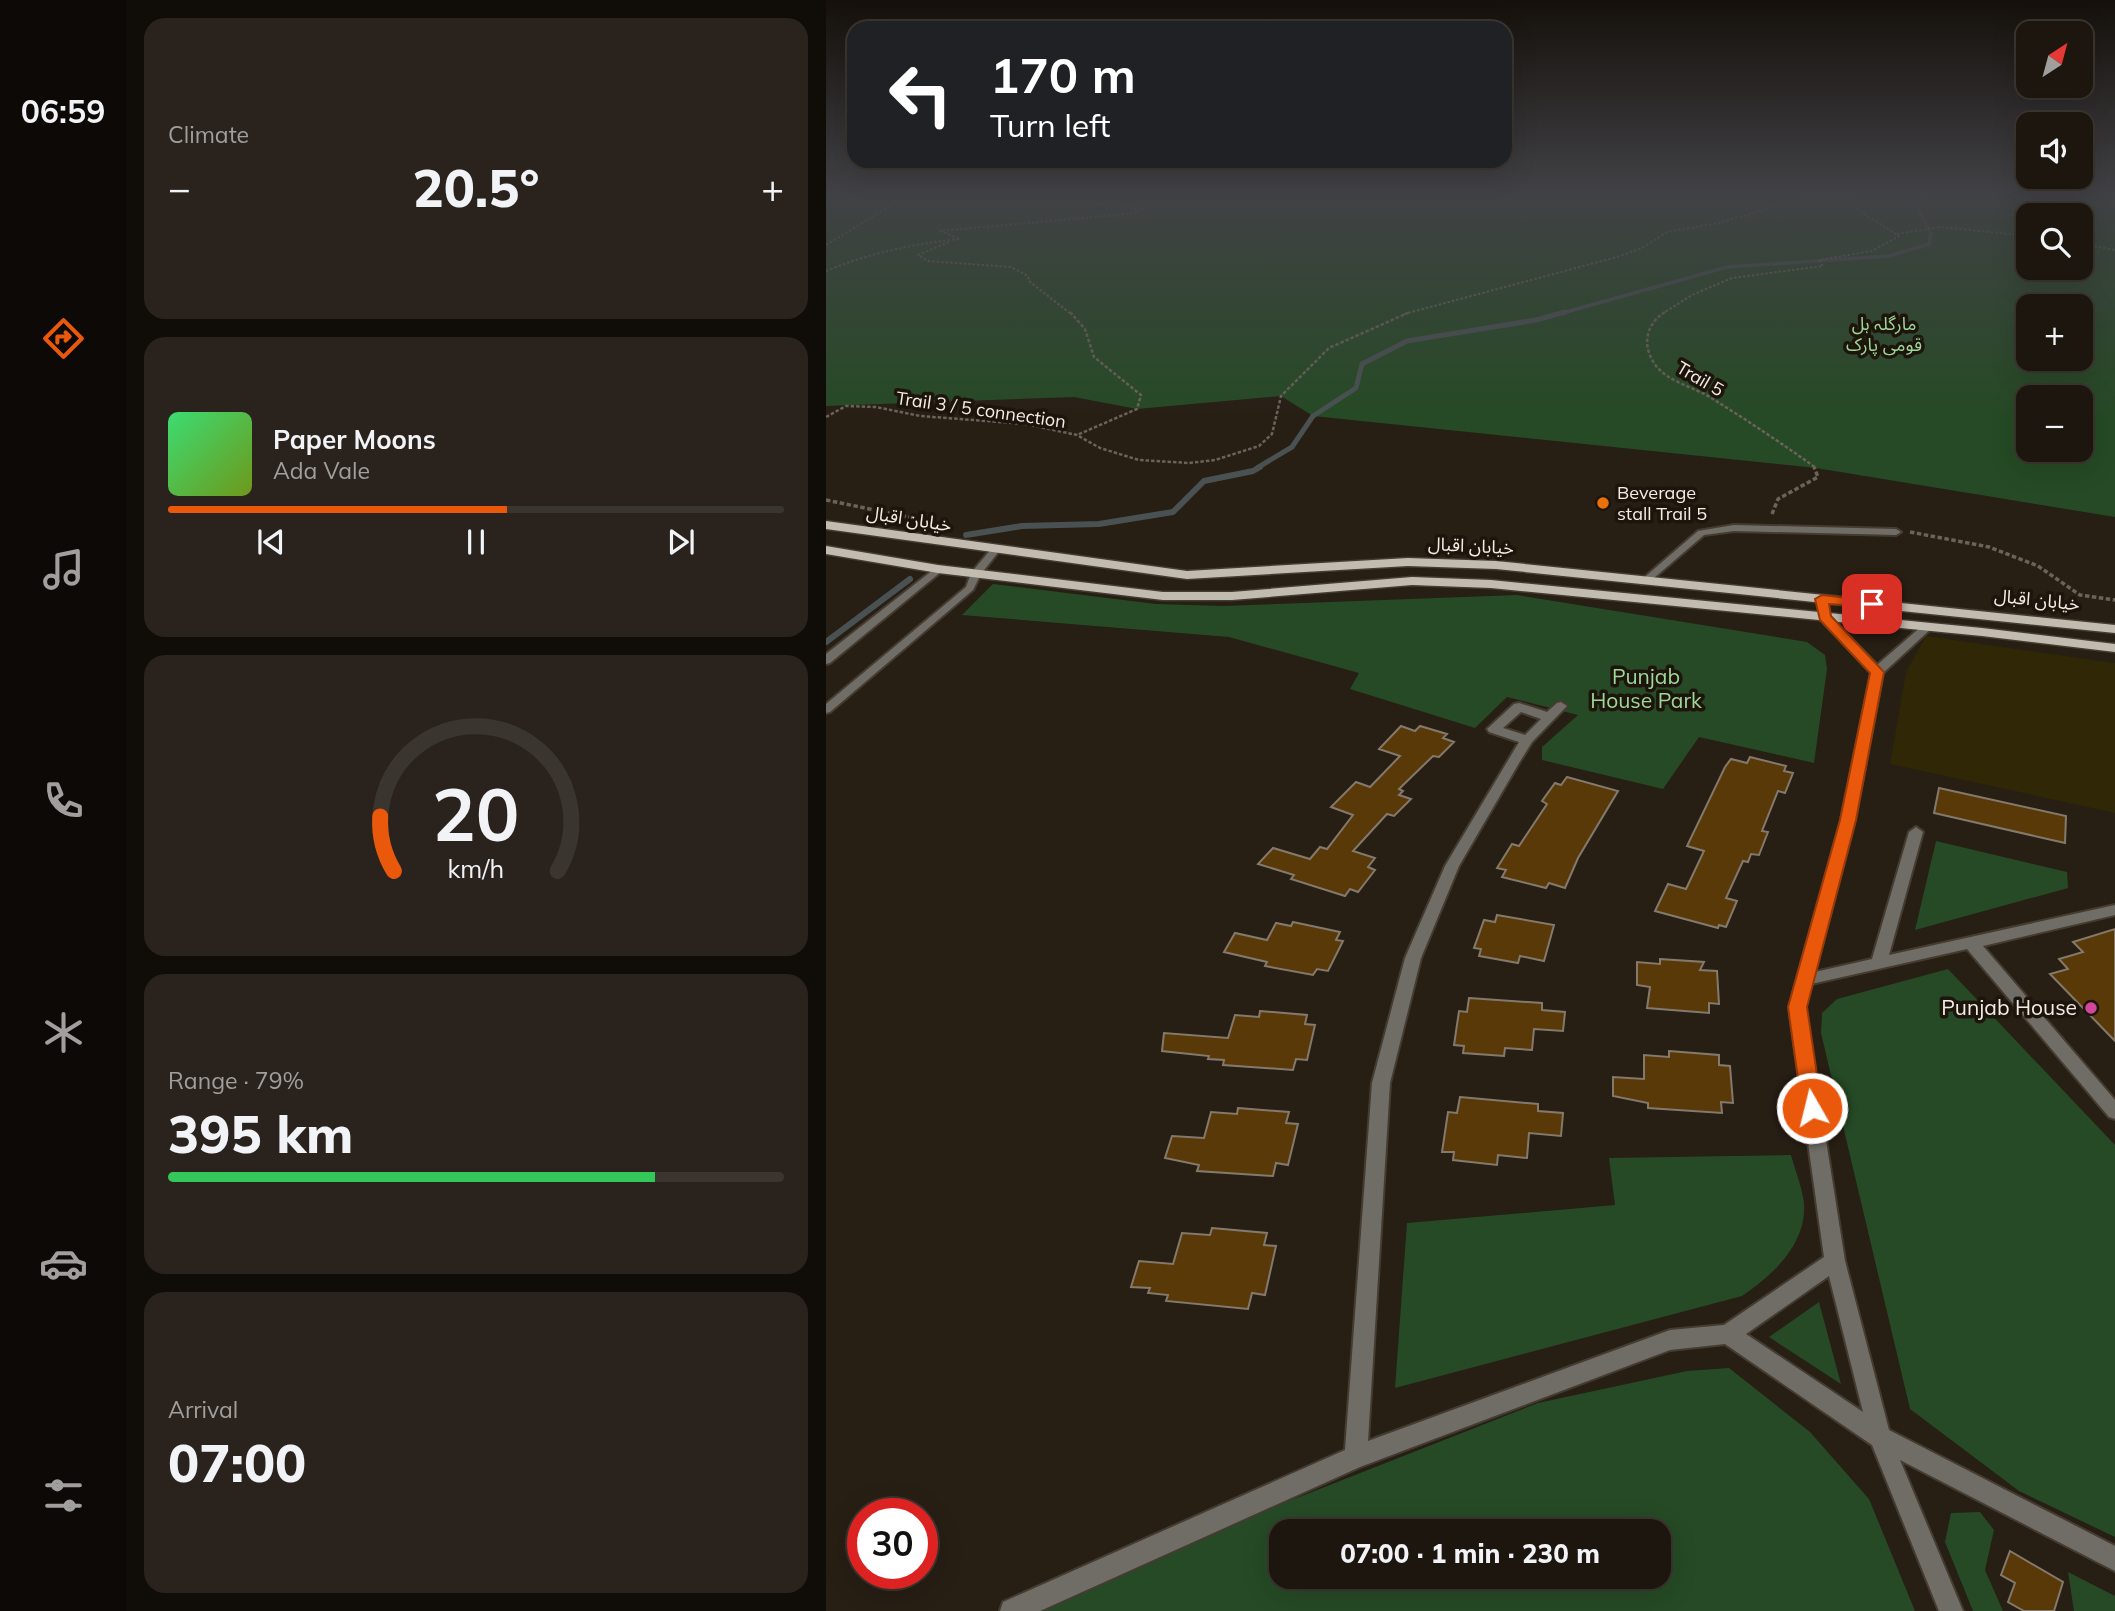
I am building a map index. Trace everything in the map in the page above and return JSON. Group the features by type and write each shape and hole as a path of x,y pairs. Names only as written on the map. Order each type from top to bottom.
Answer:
{"main road":[{"name":"خیابان اقبال","path":"826,525 995,551 1187,575 1408,562 1496,565 2115,629"},
{"name":"خیابان اقبال","path":"826,550 938,569 1163,596 1232,596 1412,581 1491,584 2115,648"},
{"path":"1822,599 1824,617"}],"street":[{"path":"826,660 938,569"},
{"path":"1824,617 1877,672"},
{"path":"1927,627 1877,672 1848,820 1797,1007 1835,1261 1880,1437 1951,1611"},
{"path":"1356,1458 1381,1083 1413,958 1452,866 1527,740 1555,711 1519,707 1494,729 1527,740"},
{"path":"1879,964 1916,832"},
{"path":"1804,980 2115,910"},
{"path":"1971,943 2115,1112"},
{"path":"1012,1611 1356,1458 1670,1340 1728,1334 1835,1261"},
{"path":"1728,1334 1880,1437 2115,1559"}],"lane":[{"path":"1644,582 1701,533 1734,528 1896,531"},
{"path":"826,710 970,588 976,573 995,551"}],"path":[{"path":"986,265 1011,267 1028,276 1029,281 1056,304 1069,311 1084,329 1094,356 1141,394 1137,409 1077,435"},
{"name":"Trail 3 / 5 connection","path":"826,417 846,406 876,407 920,416 1025,424 1077,435 1100,448 1139,460 1170,463 1215,460 1241,454 1259,446 1272,434 1282,396 1329,348 1402,314 1586,265"},
{"name":"Trail 5","path":"1769,529 1772,509 1778,499 1818,477 1816,468 1710,397 1669,377 1654,363 1646,344 1647,333 1660,315 1692,295 1732,278 1822,265"},
{"path":"1896,531 1927,533 1989,547 2038,566 2080,594 2115,600"}],"green space":[{"name":"مارگلہ ہل قومی پارک","path":"826,265 2016,265 2016,280 2093,280 2093,265 2115,265 2115,517 1816,468 1313,416 1281,396 1137,409 1074,397 826,406"},
{"name":"Punjab House Park","path":"993,584 1156,604 1223,606 1517,595 1807,642 1825,655 1827,669 1814,763 1699,737 1663,789 1542,760 1542,747 1578,715 1507,697 1475,728 1350,689 1359,673 1229,637 962,615"},
{"path":"1936,841 2067,872 2068,888 1915,930"},
{"path":"1948,969 2115,1145 2115,1537 2019,1491 1910,1409 1821,1033 1822,1013 1837,999"},
{"path":"1791,1155 1804,1203 1800,1232 1776,1269 1742,1296 1395,1388 1407,1223 1615,1205 1609,1158"},
{"path":"1819,1302 1841,1384 1769,1337"},
{"path":"1729,1368 1810,1432 1869,1499 1915,1611 1010,1611 1538,1403 1687,1371"},
{"path":"1980,1512 1994,1530 1985,1570 2003,1611 1973,1611 1945,1542 1951,1513"},
{"path":"2068,1572 2115,1596 2115,1611 2074,1611"}],"sand":[{"path":"1926,636 2115,663 2115,813 1890,764 1906,672"}],"building":[{"path":"1401,726 1415,731 1420,726 1447,734 1443,738 1454,742 1439,757 1433,756 1399,789 1403,791 1399,795 1411,799 1394,816 1387,814 1353,851 1375,858 1368,867 1375,870 1358,892 1350,889 1345,896 1291,879 1294,875 1258,864 1273,848 1310,859 1320,847 1327,849 1353,815 1331,807 1356,782 1370,787 1400,756 1379,749"},
{"path":"1750,757 1786,766 1784,771 1793,773 1785,793 1778,791 1762,831 1768,832 1759,855 1751,854 1748,862 1743,861 1726,898 1737,901 1726,927 1719,925 1718,928 1655,911 1668,884 1686,889 1704,851 1687,846 1725,767 1731,759 1747,763"},
{"path":"1567,777 1618,791 1578,858 1565,888 1549,883 1546,888 1502,877 1506,870 1497,868 1512,844 1519,846 1547,804 1542,801 1555,783 1561,785"},
{"path":"1939,788 2066,816 2065,843 1934,813"},
{"path":"1497,915 1554,925 1544,961 1520,956 1518,963 1479,956 1481,949 1474,948 1484,920 1495,922"},
{"path":"1293,922 1340,932 1336,940 1343,941 1328,971 1317,969 1313,975 1265,966 1267,962 1224,952 1235,933 1267,940 1276,923 1291,926"},
{"path":"2115,929 2115,1041 2050,974 2068,969 2059,959 2083,952 2073,942"},
{"path":"1660,959 1704,962 1700,970 1717,971 1719,1004 1709,1003 1709,1013 1647,1008 1650,987 1637,985 1637,962 1660,964"},
{"path":"1469,998 1542,1003 1542,1010 1565,1012 1563,1031 1534,1029 1532,1050 1505,1048 1504,1056 1463,1053 1464,1046 1454,1045 1459,1011 1467,1012"},
{"path":"1260,1011 1307,1015 1305,1024 1315,1025 1307,1060 1296,1059 1293,1070 1223,1065 1224,1060 1208,1059 1209,1056 1162,1051 1164,1033 1228,1038 1235,1015 1259,1017"},
{"path":"1669,1051 1719,1055 1719,1065 1730,1066 1733,1103 1721,1102 1722,1113 1648,1108 1648,1103 1613,1096 1613,1077 1644,1079 1644,1055 1669,1057"},
{"path":"1460,1097 1538,1104 1538,1111 1563,1113 1561,1136 1529,1133 1527,1158 1498,1155 1497,1165 1453,1160 1454,1152 1442,1152 1448,1112 1457,1113"},
{"path":"1238,1108 1289,1112 1286,1123 1298,1124 1288,1165 1276,1163 1273,1176 1197,1171 1199,1165 1165,1158 1172,1136 1204,1138 1211,1112 1237,1114"},
{"path":"1212,1228 1267,1233 1264,1245 1276,1246 1265,1295 1252,1293 1248,1309 1166,1301 1168,1295 1148,1293 1150,1288 1131,1287 1139,1261 1173,1264 1182,1233 1210,1235"},
{"path":"2010,1551 2063,1582 2054,1611 2024,1611 2008,1602 2015,1583 2001,1575"}],"waterway":[{"path":"1559,314 1727,267 1754,265"},
{"path":"1257,468 1292,447 1313,416 1356,388 1362,364 1407,341 1536,320 1565,312"},
{"path":"966,535 1022,526 1099,524 1173,512 1204,481 1253,471 1260,467"},
{"path":"826,642 910,579"}],"place":[{"name":"Beverage stall Trail 5","path":"1603,503"},
{"name":"Punjab House","path":"2091,1008"}],"route":[{"path":"1812,1108 1797,1007 1848,820 1877,672 1824,617 1822,599 1872,604"}]}
